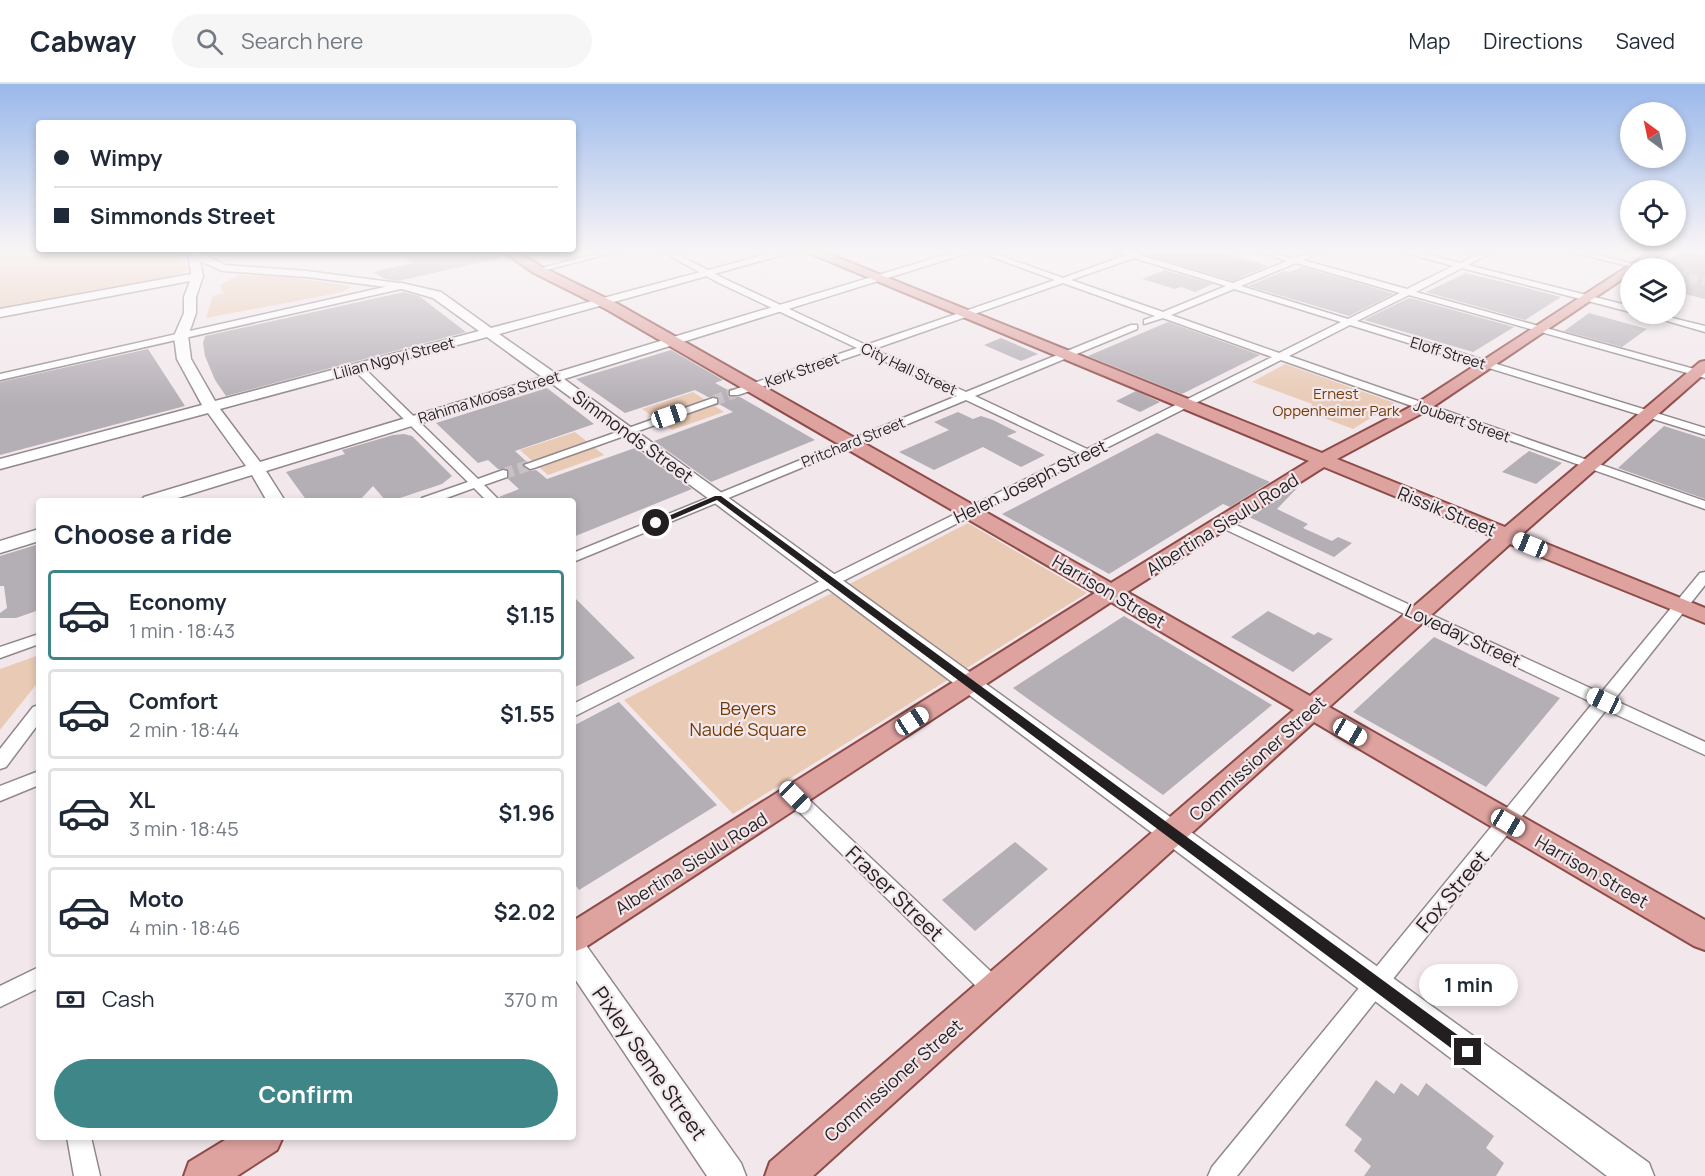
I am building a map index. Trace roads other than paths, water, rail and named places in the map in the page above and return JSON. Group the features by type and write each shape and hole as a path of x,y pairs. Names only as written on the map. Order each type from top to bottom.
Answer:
{"main road":[{"path":"0,313 53,303"},
{"path":"190,303 190,313"},
{"path":"196,303 181,336 181,350 188,371 274,498"},
{"name":"Simmonds Street","path":"448,303 718,497 1636,1176"},
{"name":"Lilian Ngoyi Street","path":"0,464 598,303"},
{"name":"Harrison Street","path":"604,303 1113,593 1311,710 1705,936"},
{"name":"Rahima Moosa Street","path":"160,498 798,303"},
{"name":"Rissik Street","path":"937,303 1185,404 1227,434 1241,441 1323,460 1705,616"},
{"name":"Albertina Sisulu Road","path":"576,936 1221,522 1323,460 1422,407 1579,303"},
{"name":"Commissioner Street","path":"784,1176 1172,835 1418,613 1648,414 1702,371"},
{"path":"0,547 36,536"},
{"name":"Pixley Seme Street","path":"576,955 728,1176"},
{"path":"203,1176 259,1140"}],"street":[{"path":"0,377 327,303"},
{"name":"City Hall Street","path":"770,303 1087,453"},
{"name":"Kerk Street","path":"734,393 1000,303"},
{"name":"Joubert Street","path":"1127,303 1705,505"},
{"path":"1147,322 1193,303"},
{"name":"Eloff Street","path":"1287,303 1705,432"},
{"name":"Helen Joseph Street","path":"576,709 1387,303"},
{"path":"1444,303 1702,371"},
{"path":"1686,324 1705,329"},
{"name":"Pritchard Street","path":"576,557 1134,327"},
{"path":"357,368 491,498"},
{"path":"530,465 713,401"},
{"path":"434,498 503,474"},
{"name":"Loveday Street","path":"1221,522 1705,749"},
{"name":"Fox Street","path":"1221,1176 1705,576"},
{"path":"0,653 36,640"},
{"path":"0,762 36,715"},
{"path":"0,794 36,778"},
{"name":"Fraser Street","path":"795,797 995,990"},
{"path":"0,997 36,979"},
{"path":"80,1140 87,1176"}],"tunnel":[{"path":"713,401 734,393"},
{"path":"503,474 530,465"}],"park label":[{"name":"Ernest Oppenheimer Park","path":"1336,402"},
{"name":"Beyers Naudé Square","path":"748,718"}]}
